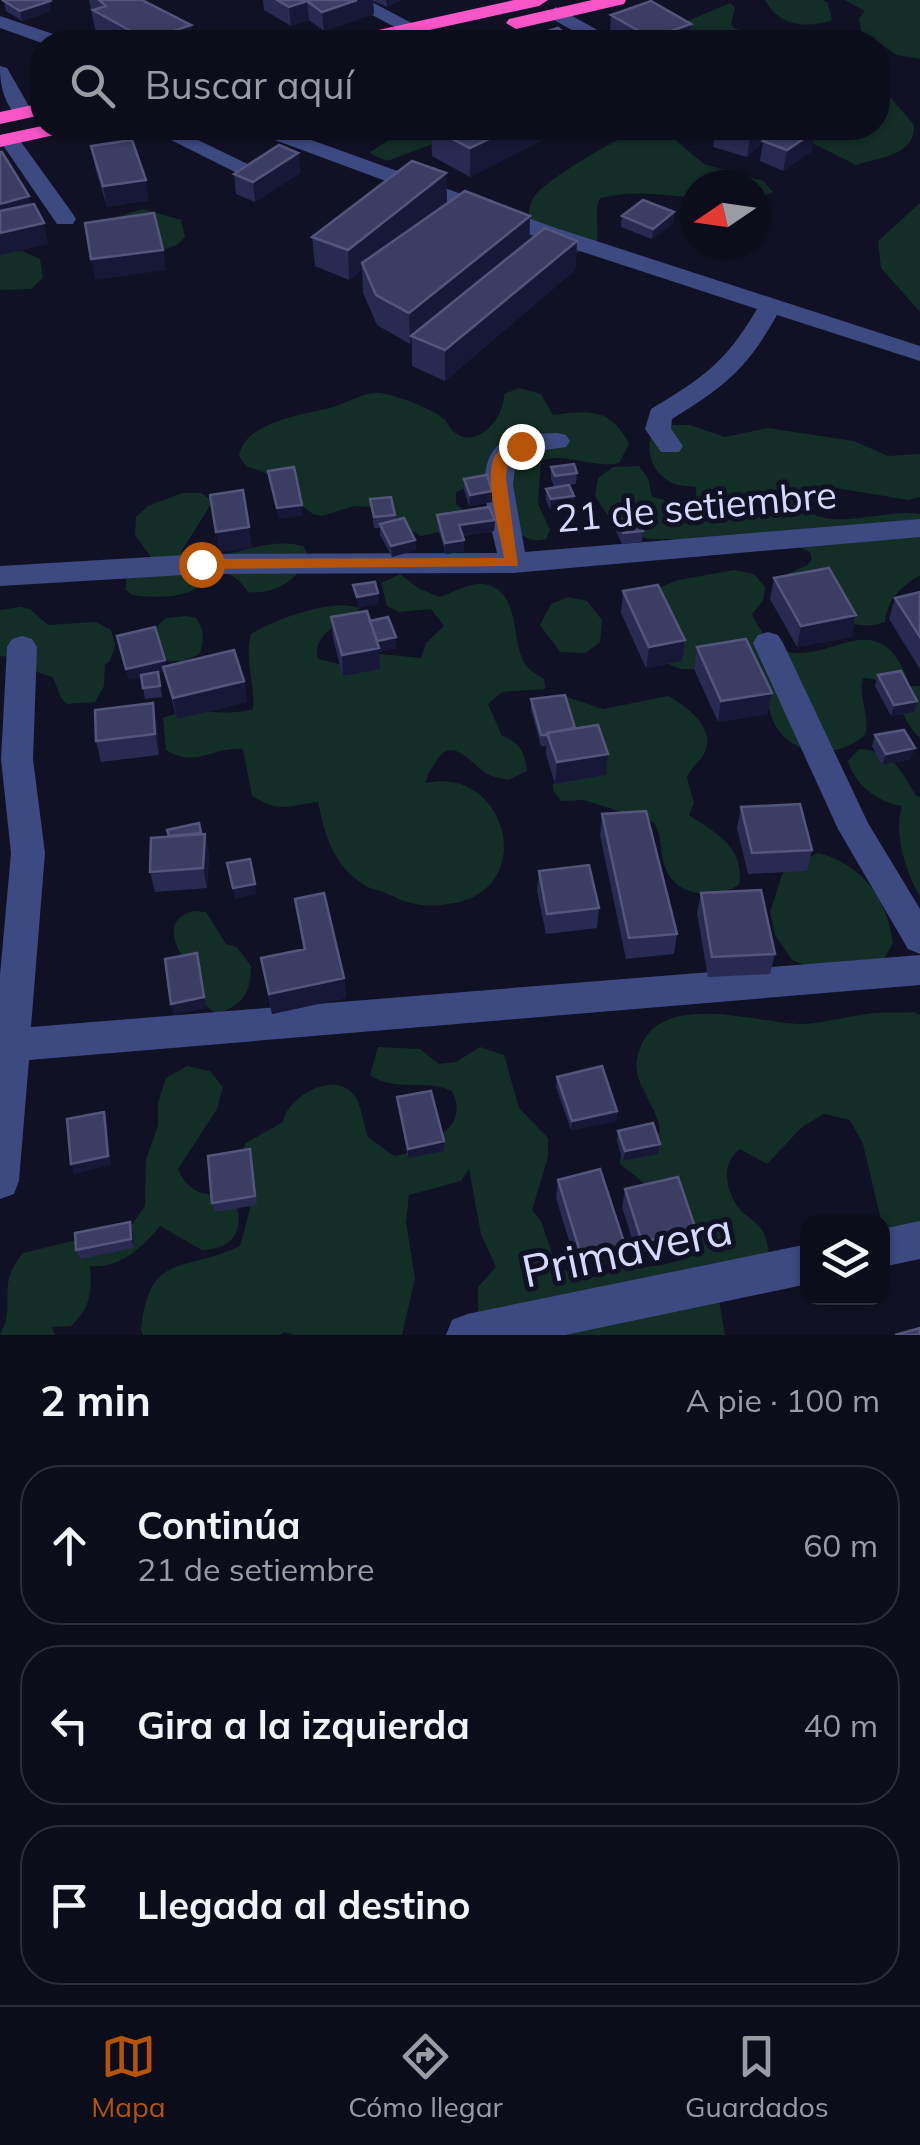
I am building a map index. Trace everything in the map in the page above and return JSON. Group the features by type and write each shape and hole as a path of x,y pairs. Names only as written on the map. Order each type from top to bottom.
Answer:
{"highway":[{"path":"408,30 539,0"},
{"path":"484,30 618,0"},
{"path":"0,118 30,112"},
{"path":"4,140 30,135"}],"street":[{"path":"353,0 413,29"},
{"path":"556,14 584,30"},
{"path":"0,22 30,32"},
{"path":"0,72 30,107"},
{"path":"4,140 65,220"},
{"path":"183,140 251,171"},
{"path":"293,140 548,233 920,354"},
{"path":"670,446 658,428 660,415 712,382 742,353 770,306"},
{"path":"513,563 498,478 500,459 510,449 557,441"},
{"name":"21 de setiembre","path":"0,576 201,564 513,563 920,528"},
{"path":"768,642 854,829 920,939"},
{"path":"0,1182 7,1046 28,853 17,758 22,647"},
{"path":"7,1046 920,970"},
{"path":"890,1246 920,1240"},
{"name":"Primavera","path":"467,1335 800,1266"}],"green space":[{"path":"765,0 823,0 828,3 832,20 794,23 778,15"},
{"path":"845,0 920,0 920,59 890,50 890,30 861,30 859,18 865,11"},
{"path":"730,3 735,7 731,25 741,30 681,30 667,30"},
{"path":"890,97 914,125 909,143 895,154 856,165 806,140 890,140"},
{"path":"389,140 440,140 387,161 369,153"},
{"path":"617,140 675,140 704,164 725,170 680,170 680,196 636,193 600,198 595,249 575,253 533,244 529,227 531,202 552,180"},
{"path":"920,203 920,312 881,268 878,241"},
{"path":"143,209 181,220 185,237 177,245 162,250 111,225 115,217"},
{"path":"22,251 40,259 43,278 31,289 0,290 0,253"},
{"path":"519,388 541,394 553,415 588,412 607,418 629,444 619,463 560,458 541,461 538,504 550,530 546,539 535,540 517,531 485,481 456,492 456,504 468,514 439,532 421,536 396,522 391,509 354,506 322,516 313,514 276,480 247,467 239,456 244,444 265,427 376,393 424,407 445,420 454,432 472,437 495,421 504,394"},
{"path":"690,425 725,437 768,428 854,441 888,456 920,454 920,497 908,500 831,487 800,505 826,518 920,514 920,575 896,594 885,622 857,625 844,621 785,581 785,575 808,565 812,559 810,552 784,540 647,539 611,520 595,496 598,478 613,467 639,466 648,478 652,497 680,504 696,500 696,487 670,482 652,462 649,445 655,429"},
{"path":"182,493 201,493 213,501 181,552 212,556 287,543 303,546 309,556 292,579 268,591 248,592 232,576 216,573 186,593 165,597 132,595 126,590 126,575 151,557 135,535 136,517 148,506"},
{"path":"734,570 754,574 765,587 763,601 752,614 771,642 791,652 813,652 856,640 876,641 894,655 910,686 920,686 920,738 883,684 863,678 865,735 833,751 809,750 787,740 779,731 764,693 700,669 680,669 662,661 644,594 678,580"},
{"path":"400,574 439,597 472,585 495,588 509,604 524,662 544,679 545,689 502,692 488,704 502,736 520,749 527,771 508,780 496,777 461,753 448,750 429,773 426,783 454,782 476,792 492,809 502,830 504,853 497,875 480,893 444,905 413,903 368,887 355,878 333,850 318,802 278,807 252,796 243,749 196,757 166,750 163,718 187,712 253,709 251,634 274,622 322,608 350,606 360,609 324,635 317,650 318,659 347,666 380,654 421,658 426,643 444,626 431,609 399,612 387,606 381,583"},
{"path":"569,597 587,601 602,620 600,642 586,653 560,652 540,625 551,604"},
{"path":"30,609 48,625 96,622 111,630 115,645 110,661 105,664 104,686 95,702 67,704 53,677 0,656 0,610"},
{"path":"166,618 196,618 201,626 199,654 182,661 167,660 140,641"},
{"path":"564,696 603,709 668,696 697,718 707,743 687,778 694,803 689,815 719,835 733,851 740,872 739,885 708,894 687,890 670,877 665,867 653,822 584,800 561,801 553,784 557,781"},
{"path":"859,749 888,758 920,797 920,896 902,852 902,806 876,796 856,778 848,761"},
{"path":"818,853 859,874 878,898 893,943 883,961 817,970 792,960 775,935 770,912 782,875 788,867"},
{"path":"194,911 206,912 226,944 237,947 251,966 244,996 219,1013 201,999 175,939 178,919"},
{"path":"875,1013 920,1015 920,1249 890,1238 890,1215 880,1215 863,1144 850,1120 824,1114 802,1127 767,1164 740,1149 728,1168 730,1192 738,1207 762,1230 770,1262 719,1300 725,1335 541,1335 478,1317 478,1287 496,1267 481,1234 469,1169 461,1181 409,1195 406,1223 415,1278 402,1335 143,1335 145,1305 161,1275 240,1246 250,1209 237,1163 246,1143 283,1122 299,1098 318,1087 346,1088 358,1103 368,1137 394,1156 427,1143 450,1126 457,1111 452,1091 389,1083 370,1075 378,1047 420,1049 439,1064 456,1062 480,1047 504,1055 519,1108 548,1138 548,1157 532,1210 541,1221 556,1265 579,1276 594,1277 617,1268 673,1262 697,1246 691,1220 620,1164 621,1150 660,1132 638,1077 637,1059 646,1037 661,1023 681,1016 730,1015 799,1024"},
{"path":"187,1066 210,1071 223,1087 217,1109 178,1169 196,1190 234,1199 239,1219 235,1235 223,1246 202,1250 160,1226 129,1255 111,1264 90,1266 89,1299 71,1326 52,1327 55,1335 0,1335 6,1320 11,1271 23,1253 130,1227 145,1206 146,1160 158,1125 158,1103 166,1078"}],"building":[{"path":"99,0 142,0 191,25 176,30 129,30 93,10 106,6"},
{"path":"277,0 357,0 322,12 307,1 289,7"},
{"path":"4,1 50,1 20,11"},
{"path":"651,1 691,24 674,30 637,30 611,15"},
{"path":"132,140 146,180 103,186 91,146"},
{"path":"454,140 486,140 470,148"},
{"path":"764,140 802,140 787,150"},
{"path":"279,145 298,153 253,182 234,174"},
{"path":"2,152 29,196 0,204"},
{"path":"412,161 446,173 348,250 312,237"},
{"path":"465,191 530,216 409,313 376,295 362,263"},
{"path":"643,200 674,212 653,229 622,216"},
{"path":"34,204 44,223 0,233 0,211"},
{"path":"154,213 163,250 91,259 85,223"},
{"path":"545,228 577,241 445,350 411,336"},
{"path":"574,464 577,473 555,476 551,467"},
{"path":"294,467 302,505 277,508 268,471"},
{"path":"487,475 492,491 470,495 464,479"},
{"path":"569,485 574,496 551,499 546,489"},
{"path":"243,490 249,527 216,532 210,495"},
{"path":"391,497 395,515 374,517 370,499"},
{"path":"489,507 495,520 459,525 464,540 445,543 437,515"},
{"path":"404,518 415,540 391,546 380,524"},
{"path":"638,518 643,531 623,533 617,520"},
{"path":"829,568 856,615 801,626 774,578"},
{"path":"375,582 378,593 357,597 353,585"},
{"path":"658,585 685,640 649,647 623,591"},
{"path":"920,592 920,637 895,598"},
{"path":"367,611 379,648 342,655 331,617"},
{"path":"388,617 396,637 377,641 370,621"},
{"path":"155,627 165,660 126,669 117,636"},
{"path":"746,639 772,693 721,701 697,647"},
{"path":"234,650 244,681 173,698 163,667"},
{"path":"901,671 917,701 894,705 878,675"},
{"path":"158,672 160,686 143,688 141,675"},
{"path":"565,695 575,728 541,735 531,699"},
{"path":"153,703 155,734 96,741 95,710"},
{"path":"598,725 608,754 557,762 547,733"},
{"path":"904,730 915,748 886,754 875,735"},
{"path":"800,804 812,850 752,853 741,807"},
{"path":"646,811 677,934 629,938 602,814"},
{"path":"199,823 201,833 169,836 167,830"},
{"path":"205,834 203,868 150,872 151,838"},
{"path":"250,859 255,884 233,888 227,863"},
{"path":"589,865 599,908 547,914 539,871"},
{"path":"761,890 775,954 712,957 701,893"},
{"path":"324,893 344,978 269,994 261,958 305,949 295,899"},
{"path":"197,953 204,997 171,1004 165,959"},
{"path":"602,1066 617,1111 572,1121 557,1077"},
{"path":"431,1091 444,1141 408,1149 397,1097"},
{"path":"104,1112 108,1156 71,1164 67,1119"},
{"path":"653,1123 660,1144 625,1151 618,1131"},
{"path":"250,1149 255,1196 212,1203 208,1156"},
{"path":"600,1169 625,1245 581,1255 558,1180"},
{"path":"678,1177 696,1230 642,1242 625,1189"},
{"path":"130,1222 131,1239 76,1250 75,1233"},
{"path":"920,1328 920,1335 895,1335"}],"route":[{"path":"201,564 513,563 498,478 500,459 510,449 521,446"}]}
